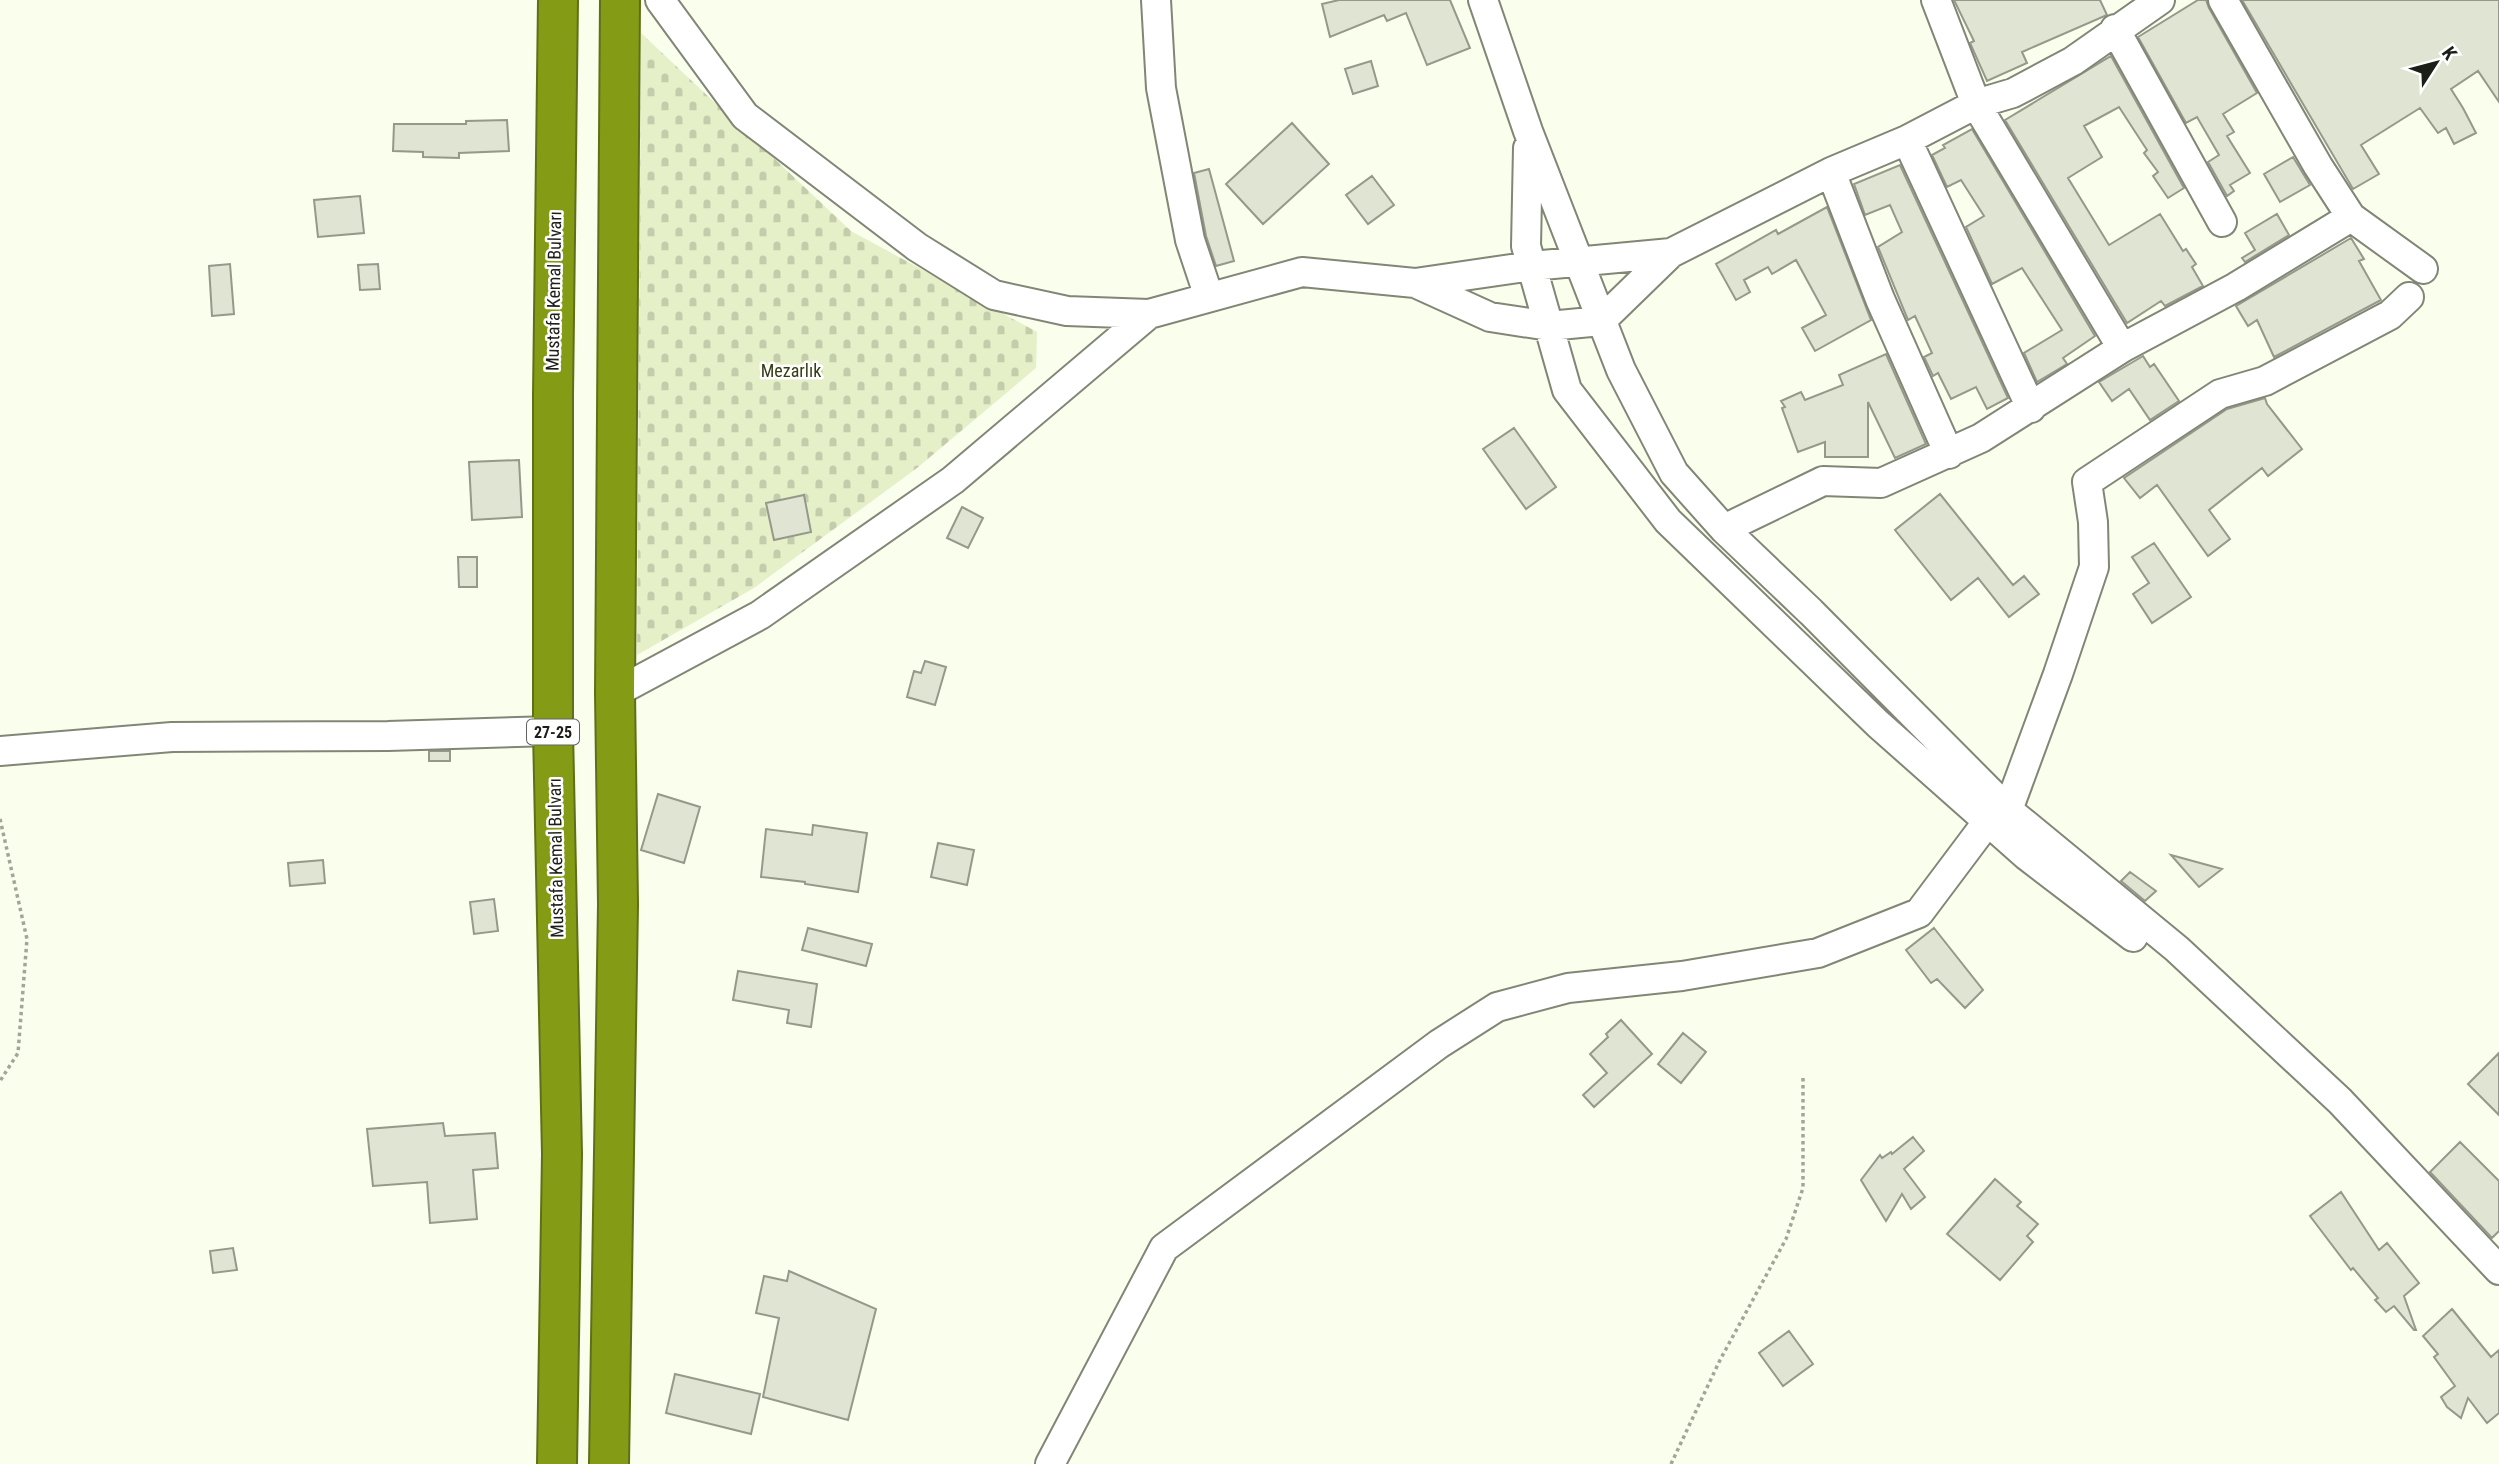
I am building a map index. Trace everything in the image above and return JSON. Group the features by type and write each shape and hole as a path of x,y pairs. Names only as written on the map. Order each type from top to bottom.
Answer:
{"highway":[{"name":"Mustafa Kemal Bulvarı","path":"557,1464 562,1154 553,731 553,395 558,0"},
{"path":"609,1464 618,904 615,693 620,0"}],"street":[{"path":"660,0 745,116 916,247 994,295 1067,311 1149,314 1302,272 1415,283 1578,261 1671,253"},
{"path":"1156,0 1161,88 1190,240 1209,297"},
{"path":"1483,0 1528,131 1620,370 1674,473 1724,529 1821,622 1998,816 2027,856 2218,1002 2345,1123 2499,1286"},
{"path":"1936,0 1976,104 2122,348"},
{"path":"1415,283 1490,317 1549,326 1601,321 1671,253 1831,172 1907,140 1976,104 2013,93 2073,61 2160,0"},
{"path":"2223,0 2318,166 2351,217 2423,269"},
{"path":"2115,29 2222,222"},
{"path":"1528,131 1526,246 1567,390 1668,521 1878,724 2177,949 2319,1082 2499,1270"},
{"path":"1907,140 2031,408"},
{"path":"1831,172 1880,299 1949,454"},
{"path":"1724,529 1823,481 1881,483 1949,454 2031,408 2122,348 2236,287 2351,217"},
{"path":"1050,1464 1164,1248 1439,1044 1497,1007 1568,988 1682,976 1818,953 1919,913 1998,816 2058,674 2094,566 2093,522 2087,482 2220,394 2265,381 2390,315 2409,297"},
{"path":"615,693 760,615 953,480 1149,314"},
{"path":"0,751 172,737 388,736 553,731"}],"path":[{"path":"0,819 27,939 18,1053 0,1081"},
{"path":"1671,1464 1720,1360 1786,1239 1803,1188 1803,1075"}],"green space":[{"name":"Mezarlık","path":"641,33 851,231 1037,332 1036,368 917,468 754,588 637,655"}],"building":[{"path":"1339,0 1450,0 1470,48 1427,65 1406,13 1387,21 1384,15 1330,37 1322,4"},
{"path":"1954,0 2100,0 2107,15 2022,52 2027,63 1987,81 1970,43 1974,41"},
{"path":"2198,0 2206,0 2257,93 2223,114 2234,132 2227,136 2250,173 2230,185 2234,191 2227,196 2208,162 2219,155 2197,117 2186,123 2138,37"},
{"path":"2242,0 2499,0 2499,102 2478,71 2451,89 2476,133 2454,144 2446,128 2438,133 2420,108 2361,145 2379,174 2353,189"},
{"path":"2111,56 2184,188 2168,198 2153,176 2158,172 2144,153 2147,150 2119,107 2084,126 2102,157 2068,178 2109,245 2160,214 2183,251 2186,249 2196,264 2192,267 2203,286 2165,306 2161,301 2127,323 2005,120"},
{"path":"1371,61 1378,86 1353,94 1345,69"},
{"path":"507,120 509,151 459,153 459,158 423,157 423,152 393,151 394,124 466,124 466,121"},
{"path":"1292,123 1329,164 1263,224 1226,184"},
{"path":"1972,129 2095,336 2063,358 2067,364 2037,382 2024,353 2062,330 2022,268 1992,284 1966,227 1984,216 1961,180 1947,187 1932,155 1945,148 1943,145"},
{"path":"2293,157 2310,185 2280,202 2264,174"},
{"path":"1900,165 2008,398 1987,409 1976,387 1951,399 1938,373 1933,376 1924,357 1932,353 1915,316 1908,320 1878,247 1902,232 1890,205 1865,215 1854,184"},
{"path":"1209,169 1234,261 1216,266 1206,236 1194,173"},
{"path":"1372,176 1394,205 1368,224 1346,195"},
{"path":"360,196 364,233 318,237 314,200"},
{"path":"1827,207 1871,320 1815,351 1802,328 1826,315 1796,260 1772,274 1768,267 1744,280 1750,292 1736,300 1716,264 1776,230 1778,234"},
{"path":"2277,214 2289,235 2245,262 2242,258 2255,250 2245,233"},
{"path":"2351,238 2364,259 2359,261 2381,300 2274,357 2257,320 2248,326 2236,306"},
{"path":"230,264 234,314 212,316 209,266"},
{"path":"378,264 380,289 360,290 358,265"},
{"path":"1886,354 1926,444 1895,458 1868,402 1868,457 1825,457 1825,442 1798,452 1781,401 1801,392 1805,400 1843,385 1839,375"},
{"path":"2143,356 2150,367 2154,364 2179,401 2150,420 2129,389 2112,401 2099,382"},
{"path":"2265,398 2302,449 2268,476 2262,468 2209,510 2230,539 2208,556 2157,485 2140,498 2124,478 2227,409"},
{"path":"1514,428 1556,487 1526,509 1483,449"},
{"path":"519,460 522,517 472,520 469,462"},
{"path":"1940,494 2013,585 2024,576 2039,594 2009,617 1978,578 1951,600 1895,530"},
{"path":"804,495 811,532 774,540 766,503"},
{"path":"962,507 983,518 968,548 947,538"},
{"path":"2154,543 2191,597 2152,623 2133,594 2149,583 2132,557"},
{"path":"458,557 477,557 477,587 459,587"},
{"path":"925,661 946,667 935,705 907,697 914,671 921,673"},
{"path":"429,751 450,751 450,761 429,761"},
{"path":"658,794 700,807 684,863 641,850"},
{"path":"813,825 867,833 858,892 761,877 766,829 812,835"},
{"path":"938,843 974,850 967,885 931,877"},
{"path":"2171,855 2222,869 2199,887"},
{"path":"323,860 325,883 290,886 288,863"},
{"path":"2130,872 2156,891 2145,901 2121,881"},
{"path":"494,899 498,931 474,934 470,902"},
{"path":"808,928 872,944 866,966 802,950"},
{"path":"1934,928 1983,990 1965,1008 1937,979 1931,983 1906,950"},
{"path":"738,971 817,984 811,1027 787,1023 789,1010 733,1000"},
{"path":"1621,1020 1652,1054 1594,1107 1583,1095 1607,1073 1590,1054"},
{"path":"1683,1033 1706,1052 1681,1083 1658,1064"},
{"path":"2499,1053 2499,1115 2468,1084"},
{"path":"443,1123 445,1136 495,1133 498,1168 473,1170 477,1219 430,1223 427,1182 373,1186 367,1129"},
{"path":"1913,1137 1924,1151 1904,1169 1925,1197 1911,1209 1902,1194 1886,1221 1861,1180 1880,1155 1882,1158 1891,1152 1892,1154"},
{"path":"2460,1142 2499,1181 2499,1231 2492,1238 2430,1172"},
{"path":"1995,1179 2021,1202 2017,1206 2038,1224 2027,1236 2033,1242 2000,1280 1947,1234"},
{"path":"2341,1192 2379,1250 2387,1243 2419,1283 2404,1296 2416,1330 2394,1306 2386,1312 2375,1300 2378,1298 2353,1268 2351,1270 2310,1216"},
{"path":"233,1248 237,1270 213,1273 210,1251"},
{"path":"789,1271 876,1309 848,1420 763,1397 779,1318 756,1313 764,1276 787,1281"},
{"path":"2452,1309 2491,1357 2499,1350 2499,1413 2487,1423 2468,1398 2461,1418 2447,1407 2441,1397 2455,1386 2434,1357 2438,1354 2423,1336"},
{"path":"1789,1331 1813,1364 1783,1386 1759,1353"},
{"path":"675,1374 760,1394 751,1434 666,1413"}]}
